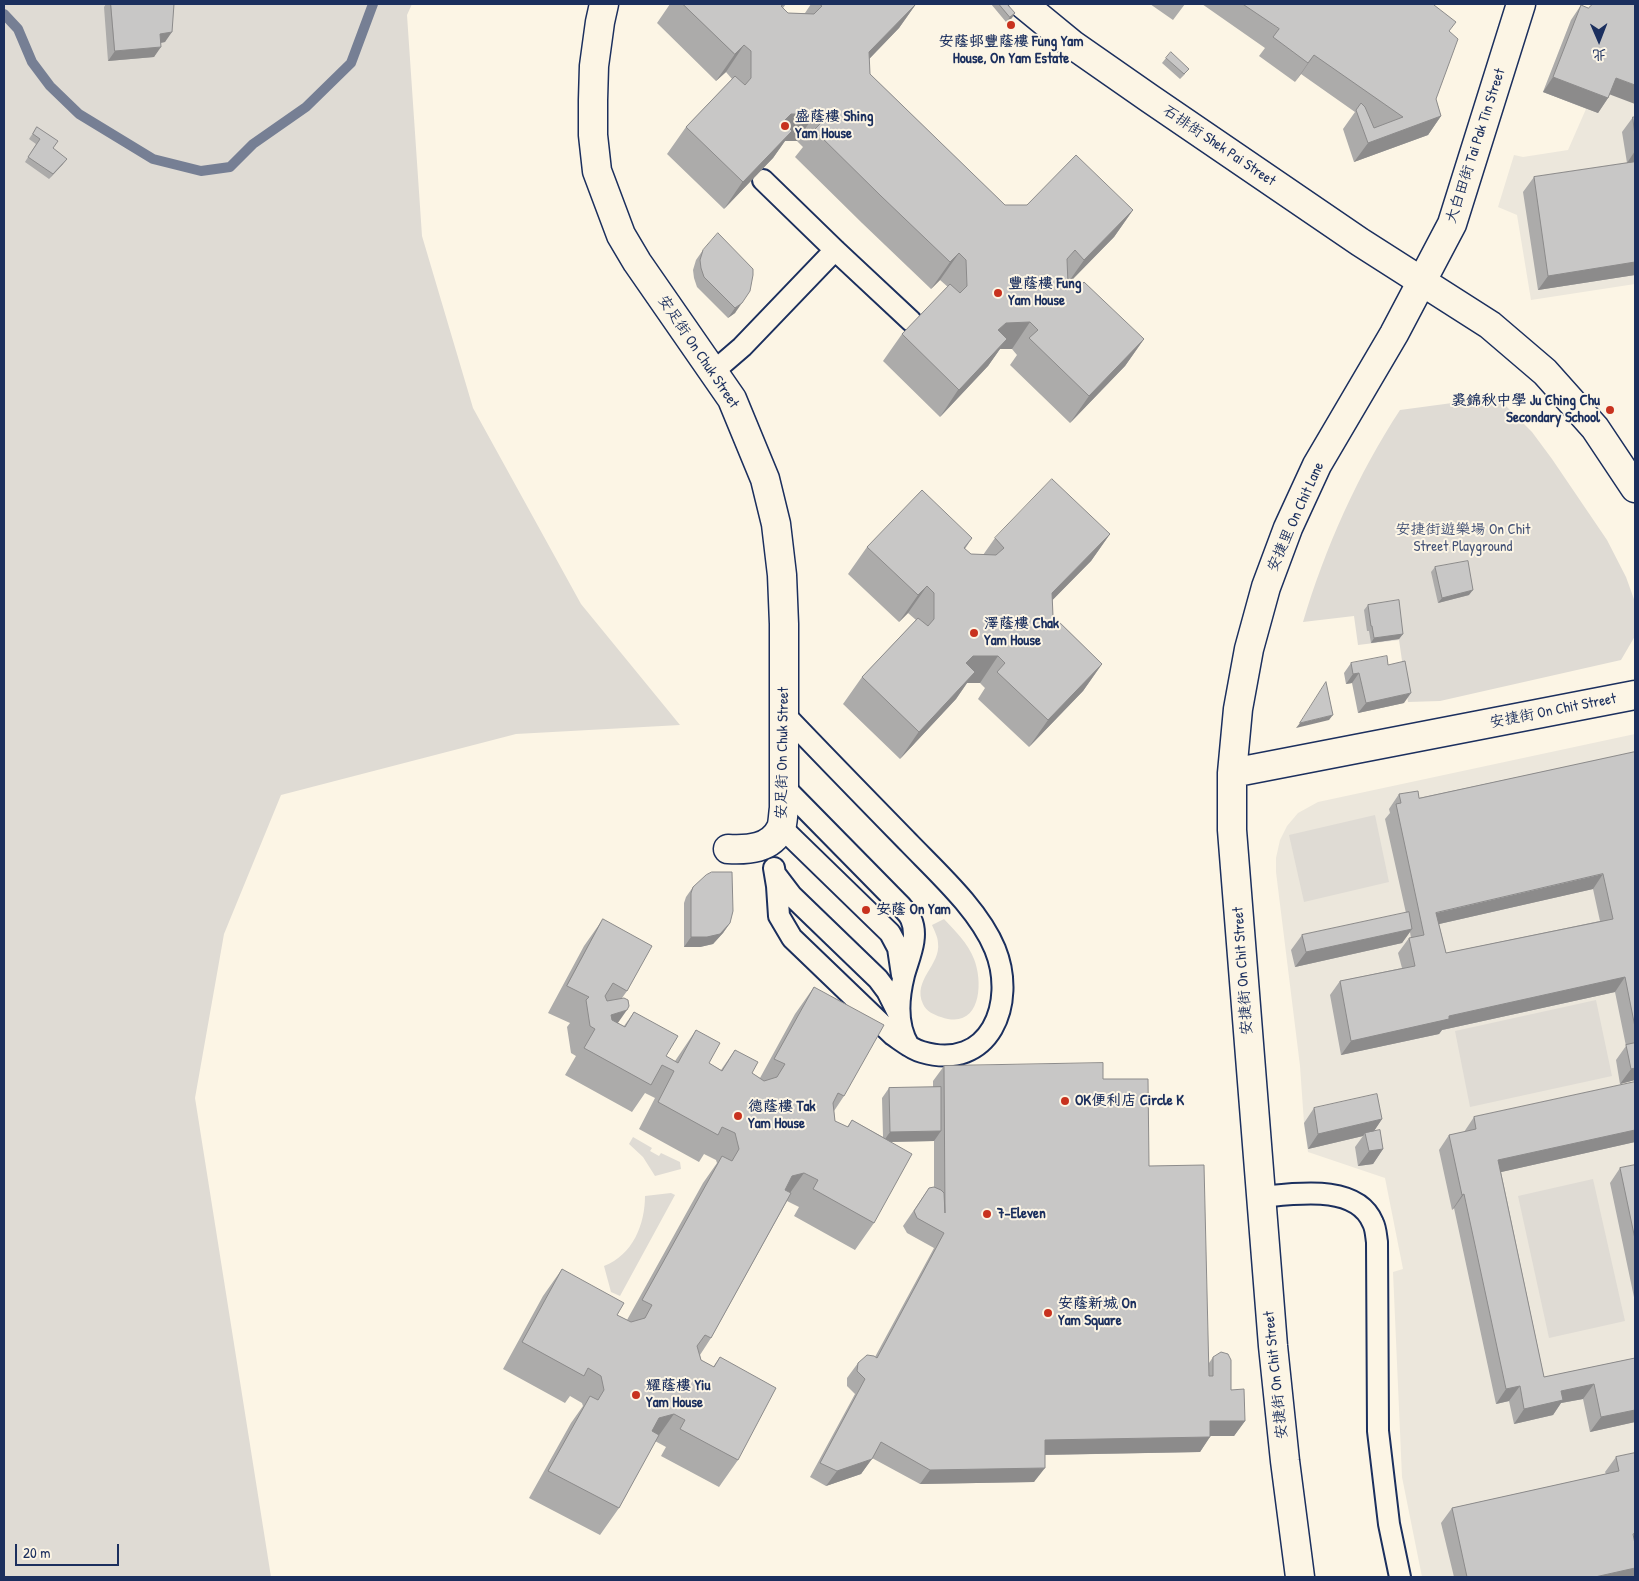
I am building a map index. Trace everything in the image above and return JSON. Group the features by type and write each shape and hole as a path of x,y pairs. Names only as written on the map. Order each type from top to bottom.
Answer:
{"street":[{"name":"安足街 On Chuk Street","path":"604,4 594,66 592,100 593,135 598,171 622,235 637,262 732,399 765,479 776,524 782,575 784,624 785,788 773,847"},
{"name":"石排街 Shek Pai Street","path":"1023,4 1073,45 1325,218 1421,281"},
{"name":"大白田街 Tai Pak Tin Street","path":"1421,281 1457,211 1521,4"},
{"path":"1421,281 1490,325 1545,372 1595,428 1635,488"},
{"name":"安捷里 On Chit Lane","path":"1232,773 1238,709 1249,649 1266,587 1288,528 1317,465 1394,334 1421,281"},
{"name":"安捷街 On Chit Street","path":"1300,1577 1280,1413 1260,1197 1232,830 1232,773 1635,695"},
{"path":"728,849 773,847"}],"lane":[{"path":"763,180 912,321"},
{"path":"713,372 742,347 835,250"},
{"path":"773,847 779,916 792,938 881,1025 909,1046 922,1052 955,1055 971,1050 984,1039 1001,1009 1004,989 1002,969 995,949 986,932 957,893 785,715"},
{"path":"785,788 902,906 911,919 914,935 902,987"},
{"path":"773,847 890,933 898,948 901,961 900,1028 909,1046"},
{"path":"773,847 778,878 792,896 878,979 888,991 900,1017"},
{"path":"1260,1197 1294,1194 1323,1194 1339,1197 1353,1201 1366,1211 1374,1224 1377,1242 1378,1431 1389,1524 1400,1577"}],"shaded area":[{"path":"1635,17 1635,284 1531,300 1517,215 1498,207 1514,155 1523,157 1568,150 1586,109 1543,92 1571,20 1578,22"},
{"path":"1635,734 1635,1577 1422,1577 1402,1477 1393,1272 1403,1269 1385,1178 1308,1152 1300,1066 1276,872 1276,858 1280,840 1287,826 1298,813 1318,802"}],"green space":[{"path":"4,4 412,4 407,15 422,236 473,408 581,604 680,725 516,734 281,795 224,934 195,1098 271,1577 4,1577"},
{"name":"安捷街遊樂場 On Chit Street Playground","path":"1497,397 1532,432 1607,540 1626,577 1635,602 1635,636 1621,660 1440,701 1408,702 1399,640 1358,645 1354,616 1303,622 1332,539 1344,512 1370,460 1400,410"},
{"path":"1375,815 1389,882 1304,902 1289,835"},
{"path":"944,919 961,937 971,953 979,981 976,1003 971,1011 964,1017 954,1020 941,1017 926,1009 921,995 921,987 938,951 937,938 932,925"},
{"path":"1596,1000 1612,1076 1470,1107 1455,1031"},
{"path":"633,1137 652,1148 650,1151 659,1156 661,1153 680,1162 681,1169 655,1176 643,1157 629,1144"},
{"path":"1593,1179 1625,1321 1549,1338 1518,1196"},
{"path":"671,1193 675,1195 620,1296 611,1292 604,1266 614,1261 630,1246 640,1228 645,1196"}],"building":[{"path":"111,4 174,4 172,32 160,34 161,47 115,51"},
{"path":"683,4 784,4 781,6 788,13 814,14 822,6 819,4 916,4 869,52 870,74 1005,205 1027,205 1076,155 1133,210 1084,260 1075,250 1067,259 1068,284 1076,291 1084,282 1144,339 1089,396 1029,338 1038,330 1030,322 1006,323 998,330 1007,339 959,390 902,334 950,284 960,293 967,286 966,260 959,253 950,262 881,196 814,130 823,121 815,114 791,114 783,122 792,131 743,182 686,127 735,76 745,85 751,78 751,51 744,45 735,54"},
{"path":"999,4 1007,4 1015,13 1010,17"},
{"path":"1243,4 1435,4 1456,22 1449,31 1458,39 1436,99 1441,116 1368,143 1356,110 1361,103 1365,107 1374,128 1403,117 1314,55 1308,63 1273,37 1279,29"},
{"path":"1593,4 1635,4 1635,85 1616,78 1608,98 1553,77 1581,5 1588,8"},
{"path":"1171,52 1189,69 1184,74 1166,58"},
{"path":"1633,117 1635,117 1635,135"},
{"path":"37,127 58,141 53,148 67,159 53,174 28,157 40,139 33,134"},
{"path":"1635,162 1635,262 1548,276 1534,177"},
{"path":"718,233 753,269 750,291 742,303 735,308 704,277 701,268 700,260 703,250"},
{"name":"澤蔭樓 Chak Yam House","path":"1052,479 1110,534 1052,593 1053,616 1102,664 1048,720 997,672 1005,663 998,656 973,656 966,663 975,672 919,732 862,677 918,618 928,626 934,619 934,593 927,586 918,595 867,547 922,490 972,538 964,548 971,554 996,555 1004,548 995,538"},
{"path":"1468,561 1473,590 1442,598 1435,567"},
{"path":"1399,600 1403,634 1374,638 1368,605"},
{"path":"1387,656 1388,665 1405,661 1411,693 1366,703 1359,673 1353,674 1351,663"},
{"path":"1326,682 1333,715 1300,723"},
{"path":"1635,752 1635,1027 1625,977 1449,1016 1449,1019 1351,1041 1340,981 1415,966 1409,938 1424,935 1396,804 1401,803 1399,794 1418,791 1419,798","holes":["1603,874 1613,919 1446,953 1436,913"]},
{"path":"712,872 732,872 733,911 730,923 720,934 707,937 691,937 691,893 693,887"},
{"path":"1409,912 1412,929 1306,952 1302,935"},
{"path":"603,919 652,946 627,991 613,983 605,996 607,1001 624,998 628,1000 629,1006 627,1010 611,1015 612,1020 625,1027 634,1012 678,1036 666,1056 678,1063 696,1030 720,1043 709,1063 722,1071 735,1050 758,1062 752,1073 764,1081 777,1077 785,1064 774,1059 814,987 884,1025 844,1096 838,1093 833,1103 835,1121 848,1127 852,1120 912,1154 874,1223 813,1189 818,1180 804,1173 792,1176 785,1190 791,1193 711,1338 705,1335 697,1346 701,1360 714,1367 720,1357 776,1388 738,1460 680,1429 685,1420 674,1414 659,1418 652,1431 659,1435 619,1508 548,1471 590,1396 598,1400 604,1390 601,1376 588,1368 584,1376 522,1342 562,1269 624,1303 617,1315 631,1322 645,1318 652,1305 642,1300 722,1156 732,1161 739,1149 735,1133 722,1127 718,1135 658,1102 674,1071 662,1065 651,1085 584,1048 595,1029 590,1026 586,1000 589,997 567,986"},
{"path":"1635,1043 1635,1068 1631,1069 1626,1045"},
{"name":"安蔭新城 On Yam Square","path":"1103,1063 1103,1079 1148,1079 1149,1166 1204,1165 1209,1376 1213,1376 1213,1357 1221,1352 1228,1354 1231,1360 1231,1390 1244,1389 1245,1421 1210,1421 1210,1437 1045,1440 1045,1468 930,1470 881,1442 872,1459 837,1471 820,1463 865,1379 857,1371 858,1363 867,1355 877,1358 944,1233 917,1218 914,1211 929,1188 934,1187 944,1193 945,1213 944,1066"},
{"path":"1635,1082 1635,1130 1498,1160 1544,1377 1635,1358 1635,1410 1601,1417 1594,1384 1561,1391 1563,1400 1524,1409 1520,1386 1506,1389 1464,1194 1462,1195 1449,1135 1476,1129 1474,1117"},
{"path":"941,1087 941,1131 890,1132 889,1088"},
{"path":"1377,1094 1382,1119 1318,1134 1314,1108"},
{"path":"1380,1130 1383,1149 1369,1151 1365,1133"},
{"path":"1635,1165 1635,1239 1620,1168"},
{"path":"1635,1453 1635,1533 1633,1534 1635,1568 1595,1577 1467,1577 1452,1508 1619,1471 1616,1457"}],"waterway":[{"path":"4,14 18,29 32,62 50,86 79,114 153,159 201,171 230,167 253,144 306,107 351,63 373,4"}],"place":[{"name":"安蔭邨豐蔭樓 Fung Yam House, On Yam Estate","path":"1011,25"},
{"name":"盛蔭樓 Shing Yam House","path":"785,126"},
{"name":"豐蔭樓 Fung Yam House","path":"998,293"},
{"name":"裘錦秋中學 Ju Ching Chu Secondary School","path":"1610,410"},
{"name":"澤蔭樓 Chak Yam House","path":"974,633"},
{"name":"安蔭 On Yam","path":"866,910"},
{"name":"OK便利店 Circle K","path":"1065,1101"},
{"name":"德蔭樓 Tak Yam House","path":"738,1116"},
{"name":"7-Eleven","path":"987,1214"},
{"name":"安蔭新城 On Yam Square","path":"1048,1313"},
{"name":"耀蔭樓 Yiu Yam House","path":"636,1395"}]}
